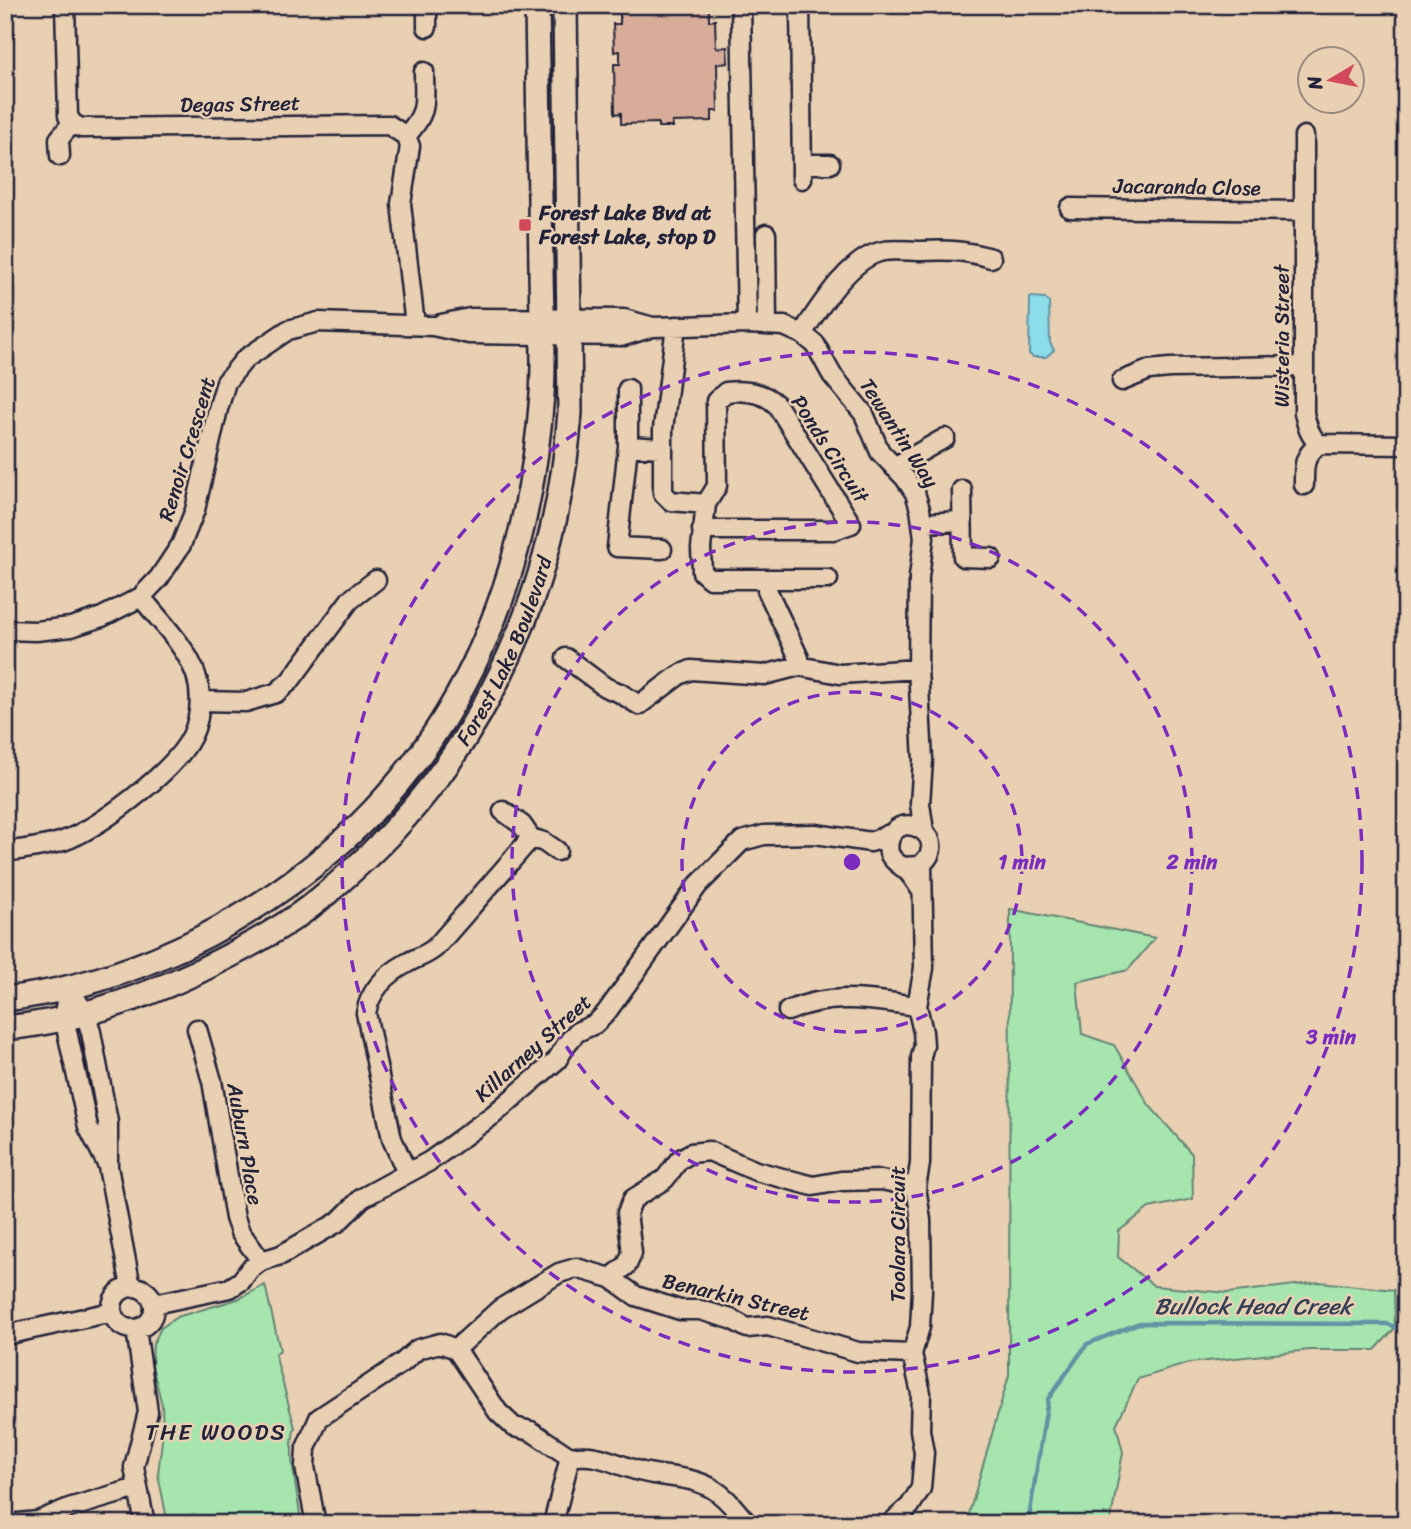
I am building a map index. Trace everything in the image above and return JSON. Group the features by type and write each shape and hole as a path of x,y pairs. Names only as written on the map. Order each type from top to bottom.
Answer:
{"main road":[{"name":"Forest Lake Boulevard","path":"5,999 68,986 140,965 197,940 265,901 310,869 354,832 396,788 432,737 472,669 498,611 522,534 536,456 542,391 537,5"},
{"name":"Forest Lake Boulevard","path":"5,1028 117,1004 173,983 237,952 295,918 345,877 398,827 463,743 495,686 522,630 540,578 558,512 567,460 570,412 565,5"}],"street":[{"path":"60,156 59,139 72,123 66,106 65,5"},
{"path":"427,5 427,27"},
{"path":"741,5 747,324"},
{"path":"800,5 802,171 830,164"},
{"path":"424,72 424,110 421,120 406,136 410,146 401,204 424,326"},
{"name":"Degas Street","path":"72,123 81,128 92,129 389,125 406,136"},
{"name":"Wisteria Street","path":"1304,136 1304,413 1313,440 1319,444"},
{"name":"Jacaranda Close","path":"1070,208 1304,211"},
{"path":"766,234 767,324"},
{"path":"569,327 624,336 653,327 767,324 784,326 802,334 833,290 867,257 883,251 964,250 991,258"},
{"name":"Renoir Crescent","path":"5,630 36,631 71,627 102,617 141,597 159,578 181,545 195,510 226,382 245,359 288,330 318,322 424,326 470,318 542,327 569,327"},
{"path":"676,326 662,448 662,487 665,496 677,502 706,504"},
{"name":"Tewantin Way","path":"802,334 814,344 832,375 864,414 880,452 915,493 923,523 919,577 918,669 923,760 920,804 924,831"},
{"path":"1122,381 1149,370 1170,368 1304,366"},
{"path":"628,389 628,446 617,547 662,549"},
{"name":"Ponds Circuit","path":"726,392 759,394 777,405 851,524 834,530 702,530 706,504 717,486 716,401 726,392"},
{"path":"894,467 945,438"},
{"path":"1304,485 1304,465 1308,453 1319,444 1406,445"},
{"path":"628,446 662,448"},
{"path":"962,490 962,557 991,558"},
{"path":"923,523 961,521"},
{"path":"702,530 701,567 706,578 828,579"},
{"path":"201,701 246,702 276,693 290,681 350,600 376,580"},
{"path":"767,590 799,658 800,666"},
{"path":"5,852 37,848 65,840 94,827 134,797 175,760 189,742 197,724 201,701 197,677 186,654 141,597"},
{"path":"566,658 605,687 639,705 679,675 691,670 764,675 800,666 840,674 918,669"},
{"path":"920,804 898,830 888,847 896,861 921,890"},
{"path":"503,811 522,825 531,838 544,842 557,851"},
{"path":"896,861 913,868 922,864 931,849 929,836 918,827 898,830"},
{"name":"Killarney Street","path":"871,842 898,830"},
{"name":"Killarney Street","path":"154,1304 230,1288 261,1261 270,1256 281,1255 338,1222 362,1198 430,1161 494,1115 557,1060 577,1032 595,1024 607,1013 698,885 742,841 764,835 815,834 871,842 896,861"},
{"path":"407,1173 392,1139 366,1013 368,999 377,985 408,962 426,956 436,947 531,838"},
{"name":"Toolara Circuit","path":"890,1524 910,1506 921,1488 924,1453 920,1430 920,1393 912,1354 920,1327 922,1291 921,1220 916,1186 920,1164 921,1057 924,1045 916,1006 924,968 922,864"},
{"path":"68,986 74,1015 91,1032 108,1122 108,1167 131,1287"},
{"path":"788,1011 808,1002 840,999 916,1006"},
{"name":"Auburn Place","path":"197,1029 212,1081 234,1218 240,1232 261,1261"},
{"path":"611,1278 627,1265 632,1253 627,1213 633,1199 664,1179 679,1160 691,1153 709,1151 756,1171 813,1186 841,1181 881,1180 916,1186"},
{"name":"Benarkin Street","path":"456,1349 500,1309 559,1273 576,1268 611,1278 636,1296 680,1310 700,1310 731,1319 747,1328 768,1325 859,1352 912,1354"},
{"path":"131,1287 143,1289 154,1304 152,1318 136,1329 124,1327 114,1318 112,1312 112,1305 118,1293 131,1287"},
{"path":"5,1335 112,1312"},
{"path":"136,1329 148,1412 135,1459 137,1488 145,1524"},
{"path":"316,1524 305,1467 306,1448 319,1418 402,1363 418,1349 440,1343 456,1349 498,1412 513,1427 531,1431 570,1457 584,1455 610,1460 638,1471 698,1481 716,1490 733,1504 748,1524"},
{"path":"553,1524 570,1457"},
{"path":"9,1524 38,1521 69,1508 137,1488"}],"green space":[{"path":"1010,909 1155,938 1128,970 1077,982 1082,1034 1114,1045 1149,1105 1192,1154 1193,1199 1149,1208 1119,1231 1118,1257 1154,1286 1228,1293 1320,1282 1394,1290 1395,1328 1375,1350 1310,1350 1189,1363 1138,1379 1116,1425 1123,1452 1110,1524 966,1524 1009,1375"},
{"path":"265,1285 280,1350 275,1354 295,1428 292,1462 301,1524 168,1524 158,1474 163,1432 162,1405 152,1366 153,1344 161,1328 177,1317 238,1299"}],"water":[{"path":"1030,297 1045,298 1049,302 1050,343 1054,350 1046,357 1033,357 1029,354"}],"building":[{"path":"709,5 709,21 715,20 716,48 727,47 728,63 717,64 718,111 712,111 712,121 672,122 673,127 658,127 658,123 621,124 621,113 615,114 614,64 620,64 620,51 614,52 613,24 620,24 620,7"}],"waterway":[{"name":"Bullock Head Creek","path":"1028,1524 1048,1399 1087,1344 1139,1323 1387,1324 1406,1331"}],"place":[{"name":"Forest Lake Bvd at Forest Lake, stop D","path":"525,225"}],"district":[{"name":"THE WOODS","path":"216,1432"}]}
